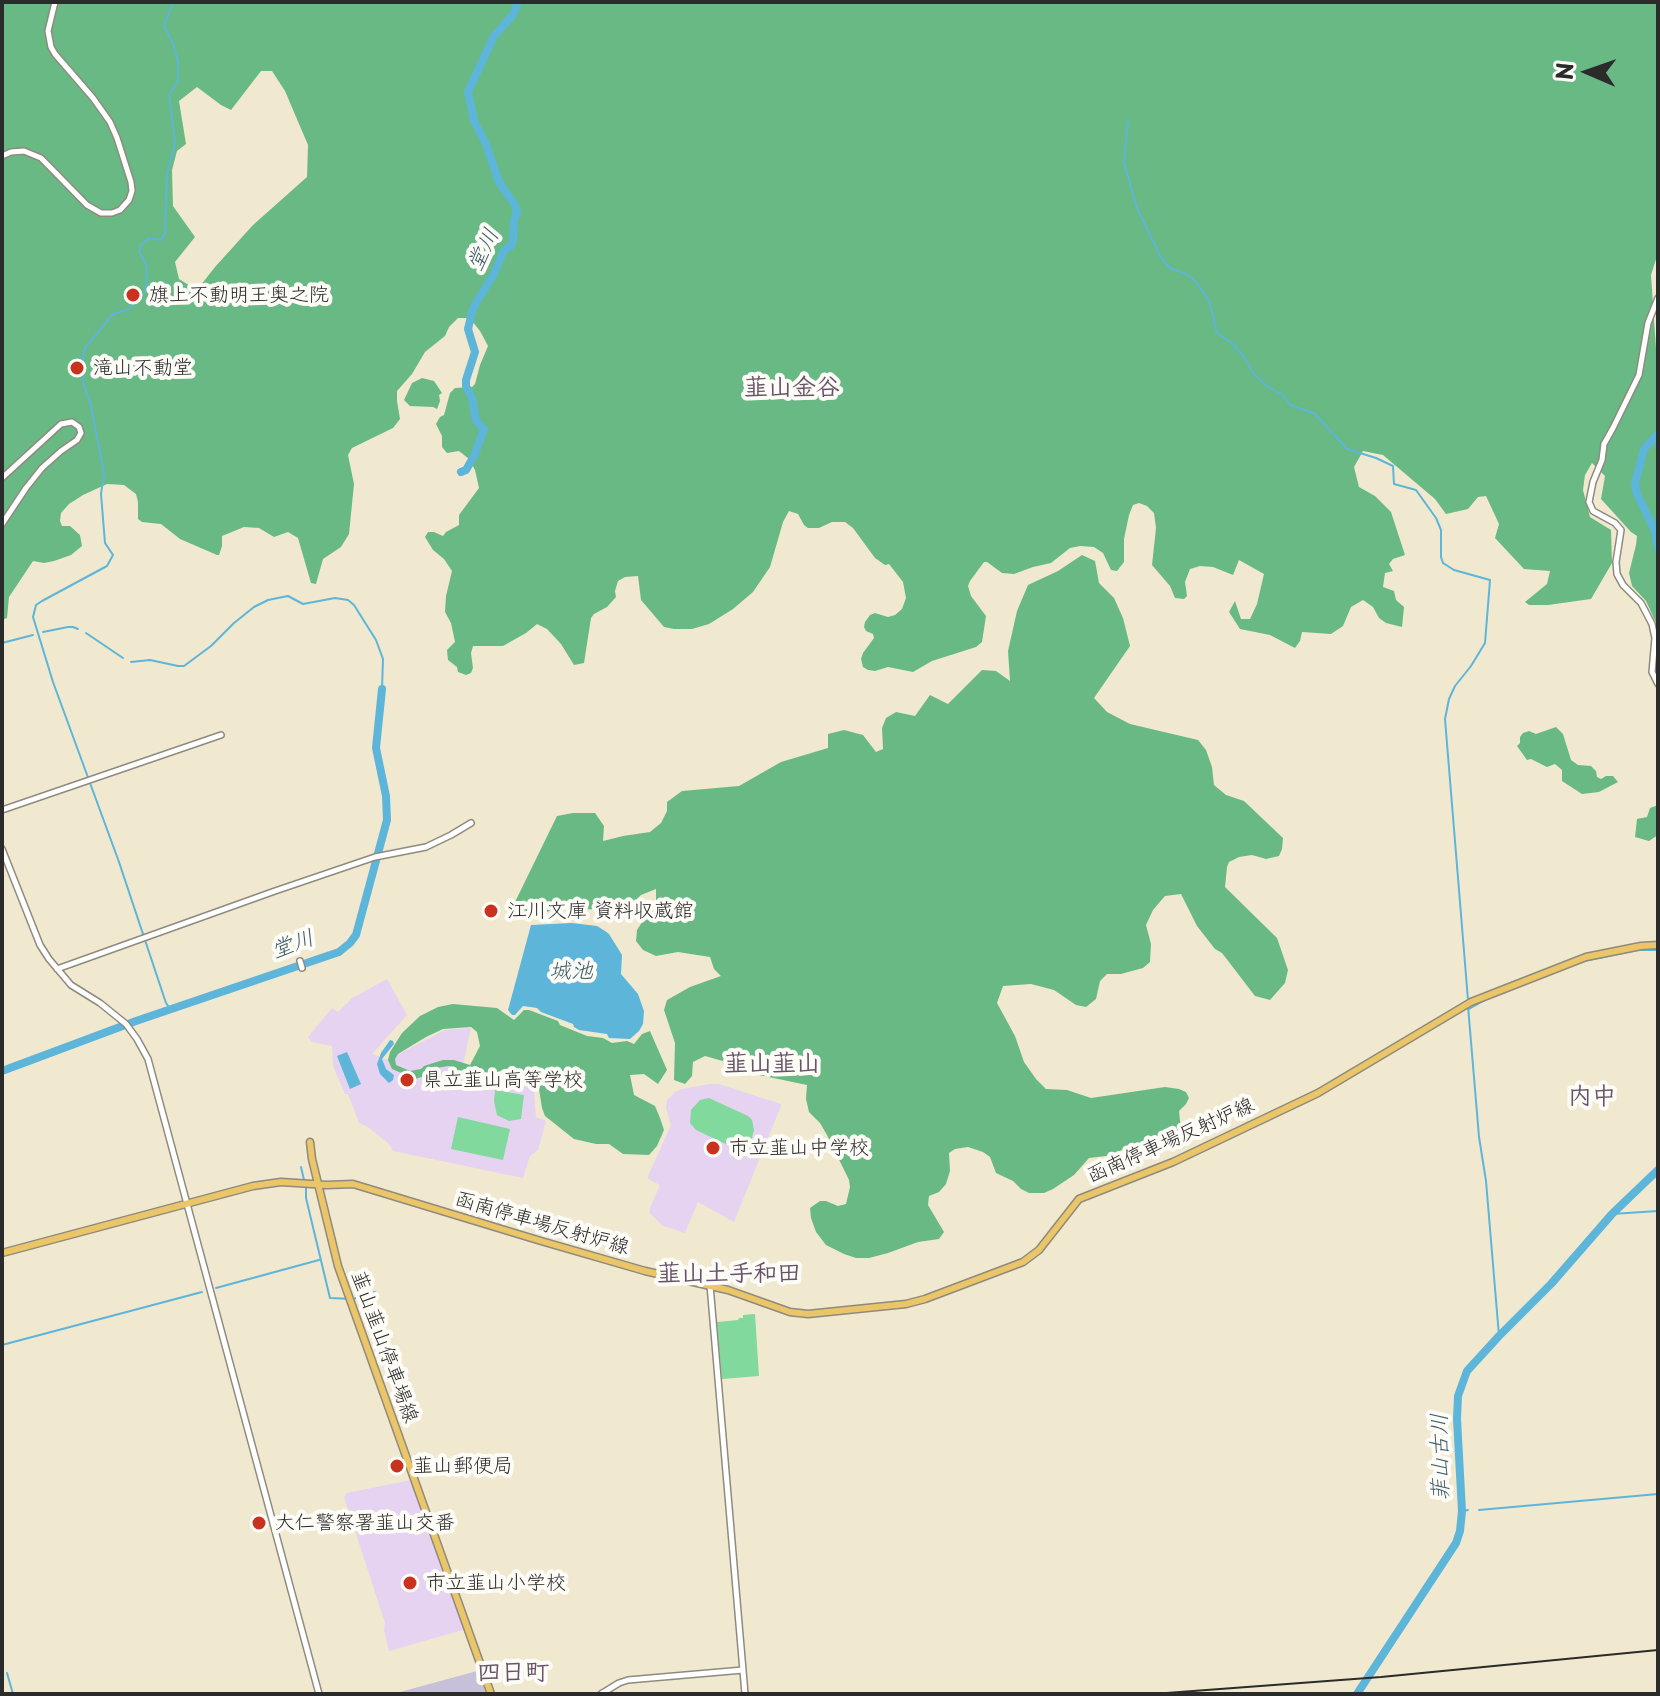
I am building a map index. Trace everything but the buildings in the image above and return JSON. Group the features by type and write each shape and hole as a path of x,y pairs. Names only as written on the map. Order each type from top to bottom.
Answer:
{"main road":[{"name":"函南停車場反射炉線","path":"2,1253 253,1186 281,1182 353,1184 645,1271 728,1290 797,1313 917,1301 1023,1262 1039,1250 1079,1199 1193,1152 1318,1093 1468,1004 1586,957 1658,945"},
{"name":"韮山韮山停車場線","path":"310,1142 338,1266 491,1694"}],"street":[{"path":"2,156 24,151 41,158 87,205 101,213 120,210 129,200 131,182 110,122 51,47 48,31 55,2"},
{"path":"1658,298 1648,323 1639,375 1604,444 1589,502 1593,511 1615,523 1621,530 1617,574 1641,603 1652,624 1655,638 1652,672 1658,684"},
{"path":"2,478 61,424 72,422 79,427 81,433 77,440 42,468 2,524"},
{"path":"2,810 221,735"},
{"path":"57,969 375,857 426,847 471,823"},
{"path":"2,849 40,945 71,985 127,1025 142,1047 150,1067 319,1694"},
{"path":"300,961 302,968"},
{"path":"710,1285 745,1694"},
{"path":"601,1694 628,1680 743,1670"}],"shaded area":[{"name":"県立韮山高等学校","path":"387,979 407,1015 372,1054 387,1060 445,1030 471,1028 461,1073 482,1082 506,1070 513,1070 534,1092 536,1117 546,1121 538,1150 530,1156 523,1178 393,1151 389,1144 359,1123 333,1066 332,1046 312,1042 308,1037 332,1008 338,1012 352,998"},
{"name":"市立韮山中学校","path":"719,1084 781,1106 734,1222 698,1202 685,1233 663,1226 650,1213 660,1185 648,1176 671,1125 667,1100 682,1089"},
{"name":"市立韮山小学校","path":"411,1480 466,1629 389,1651 385,1623 344,1497 347,1493"},
{"path":"477,1671 486,1694 400,1692"}],"green space":[{"path":"2,2 1658,2 1658,253 1651,275 1658,348 1658,630 1646,601 1632,586 1629,573 1637,536 1601,499 1605,476 1592,463 1585,475 1583,490 1590,517 1611,530 1612,563 1591,599 1529,605 1525,602 1547,584 1550,571 1524,569 1495,538 1499,524 1486,496 1478,497 1468,509 1446,514 1435,499 1383,455 1363,451 1354,467 1359,487 1375,496 1391,512 1405,555 1389,564 1393,571 1385,573 1383,587 1394,591 1396,600 1404,607 1402,627 1386,623 1363,600 1351,607 1343,626 1331,634 1302,632 1295,648 1270,635 1240,629 1229,612 1235,601 1241,619 1250,619 1264,574 1239,560 1233,575 1213,567 1200,566 1190,569 1185,582 1187,596 1184,599 1175,598 1170,586 1152,565 1156,528 1154,513 1139,503 1133,505 1129,515 1124,539 1124,562 1117,571 1111,570 1103,553 1094,547 1080,546 1070,548 1051,563 1014,574 1002,573 984,562 968,586 971,596 986,616 982,642 976,647 932,661 913,672 888,667 868,670 863,667 861,659 874,638 866,631 865,622 875,613 888,617 902,609 906,598 903,582 889,564 885,565 875,558 845,522 808,528 798,514 789,511 770,567 753,592 709,624 692,629 664,627 641,600 638,576 625,577 618,581 616,597 591,618 584,663 574,665 561,644 547,629 537,624 503,646 473,646 473,668 466,675 458,672 457,667 448,660 447,650 455,642 445,612 452,571 425,537 428,532 443,536 459,525 459,515 479,488 469,459 459,451 447,453 442,447 442,436 436,424 444,415 450,393 455,388 475,384 488,346 468,318 458,318 449,327 445,336 425,352 397,391 400,419 393,428 352,448 348,455 354,484 349,534 341,547 323,559 316,584 311,583 298,538 288,532 274,537 259,528 244,527 222,536 222,546 217,555 180,539 161,524 142,522 138,519 136,494 124,485 107,484 83,495 61,513 62,526 70,526 80,535 82,546 71,555 54,561 33,561 9,597 7,618 2,620","holes":["261,71 272,71 285,91 308,145 307,177 253,225 197,290 179,279 175,262 195,237 173,206 172,170 177,151 186,144 179,101 197,87 231,110"]},
{"path":"422,378 434,381 442,393 437,409 410,406 404,400 412,383"},
{"path":"1082,555 1095,561 1099,583 1114,598 1130,646 1094,698 1107,712 1130,724 1198,740 1206,750 1214,785 1226,795 1244,801 1283,838 1279,856 1266,859 1252,855 1229,862 1225,887 1277,938 1288,970 1285,983 1270,1000 1255,996 1197,926 1181,894 1165,896 1146,925 1151,944 1150,962 1143,968 1107,974 1100,981 1096,999 1086,1007 1076,1005 1054,990 1031,984 1003,986 997,1003 1015,1036 1024,1062 1046,1089 1067,1090 1091,1098 1165,1087 1179,1089 1186,1092 1189,1098 1179,1111 1181,1130 1170,1140 1159,1144 1139,1144 1106,1156 1089,1158 1074,1175 1044,1193 1029,1193 996,1173 990,1157 983,1152 968,1147 955,1149 949,1153 950,1171 946,1184 939,1192 929,1196 928,1205 944,1232 939,1239 918,1242 869,1258 856,1258 826,1245 816,1232 811,1218 810,1208 820,1201 838,1206 846,1204 850,1187 827,1135 809,1112 807,1085 759,1075 744,1067 705,1056 693,1062 692,1076 685,1084 674,1080 675,1043 664,1010 667,1000 690,987 721,976 714,969 710,957 678,952 656,956 643,950 636,941 637,930 656,900 656,889 641,895 631,905 614,910 564,906 532,917 518,918 515,902 557,816 595,813 604,826 603,841 650,832 661,823 667,811 667,802 682,791 739,786 781,762 828,748 828,734 844,730 863,735 876,752 883,749 882,728 886,718 896,712 915,716 930,695 948,704 982,670 996,671 1010,681 1008,651 1017,611 1028,585"},
{"path":"1556,727 1563,734 1571,760 1578,765 1591,766 1601,779 1613,776 1618,782 1599,792 1582,794 1562,781 1562,770 1555,764 1547,767 1527,760 1517,746 1523,733 1529,731 1536,734"},
{"path":"1658,805 1658,835 1649,841 1635,837 1637,819 1647,817 1650,808"},
{"path":"453,1004 497,1008 514,1020 524,1010 529,1010 587,1036 612,1043 627,1041 634,1044 642,1034 650,1031 667,1070 658,1084 644,1074 630,1075 634,1095 655,1106 660,1118 664,1130 657,1146 649,1155 623,1154 609,1144 574,1139 545,1116 539,1089 513,1068 504,1069 483,1080 449,1066 436,1068 415,1079 392,1069 388,1060 390,1052 402,1033 420,1016","holes":["471,1027 477,1032 480,1046 470,1065 443,1060 410,1071 396,1065 398,1054 443,1029"]},
{"path":"495,1090 524,1095 521,1119 509,1121 497,1115"},
{"path":"709,1098 752,1120 754,1130 751,1141 739,1148 696,1130 690,1123 691,1110 700,1100"},
{"path":"458,1117 510,1129 503,1160 451,1149"},
{"path":"755,1314 759,1376 722,1379 717,1322"}],"water":[{"name":"城池","path":"572,923 597,926 605,931 622,955 621,974 638,994 644,1011 643,1024 630,1039 609,1038 607,1034 579,1030 573,1024 537,1008 523,1006 515,1015 508,1010 531,925"},
{"path":"390,1040 394,1044 382,1059 386,1069 394,1075 389,1083 380,1074 377,1064"},
{"path":"347,1052 361,1084 350,1089 337,1056"}],"waterway":[{"path":"171,1010 53,682 33,617 36,605 107,566 113,555 105,543 101,494 104,473 91,406 83,383 83,356 85,348 113,314 127,310 140,298 146,289 147,274 146,264 139,252 141,245 149,238 161,240 165,233 167,174 175,143 169,95 178,81 178,61 164,26 173,2"},
{"name":"堂川","path":"461,472 466,470 475,454 484,429 476,421 472,398 466,386 475,352 468,329 473,308 494,274 504,250 511,246 517,213 499,182 474,121 468,92 494,36 513,15 518,2"},
{"path":"1128,120 1124,162 1137,208 1160,256 1170,268 1196,282 1207,298 1217,333 1233,344 1253,373 1267,386 1283,395 1290,405 1315,414 1347,449 1393,466 1394,484 1416,490 1436,518 1441,530 1443,563 1454,570 1490,580 1485,643 1455,686 1445,719 1468,1000"},
{"name":"菲山古川","path":"1658,434 1644,449 1635,484 1655,531 1658,548"},
{"path":"131,662 150,660 184,666 254,607 268,600 288,596 303,604 335,598 348,600 354,605 376,640 383,659 382,689"},
{"path":"43,632 68,627 78,629"},
{"path":"86,633 123,658"},
{"path":"2,643 33,635"},
{"name":"堂川","path":"2,1071 136,1021 339,952 350,943 356,935 387,820 386,796 376,748 382,689"},
{"path":"1584,961 1638,950 1658,950"},
{"path":"1469,1009 1485,1000"},
{"path":"1468,1006 1499,1336"},
{"path":"301,1167 304,1180"},
{"name":"菲山古川","path":"1357,1694 1456,1543 1462,1511 1458,1396 1467,1371 1551,1284 1612,1214 1658,1170"},
{"path":"306,1188 330,1298 353,1299 375,1292"},
{"path":"1612,1214 1658,1211"},
{"path":"216,1288 319,1260"},
{"path":"2,1345 202,1292"},
{"path":"1479,1510 1658,1494"},
{"name":"菲山古川","path":"1462,1511 1468,1510"},
{"path":"7,1673 13,1694"}],"railway":[{"path":"1153,1694 1381,1677 1658,1650"}],"place":[{"name":"旗上不動明王奥之院","path":"133,295"},
{"name":"滝山不動堂","path":"77,368"},
{"name":"江川文庫 資料収蔵館","path":"491,911"},
{"name":"県立韮山高等学校","path":"407,1080"},
{"name":"市立韮山中学校","path":"713,1148"},
{"name":"韮山郵便局","path":"397,1466"},
{"name":"大仁警察署韮山交番","path":"259,1523"},
{"name":"市立韮山小学校","path":"410,1583"}],"district":[{"name":"韮山金谷","path":"792,388"},
{"name":"韮山韮山","path":"772,1064"},
{"name":"内中","path":"1592,1097"},
{"name":"韮山土手和田","path":"729,1274"},
{"name":"四日町","path":"513,1673"}]}
